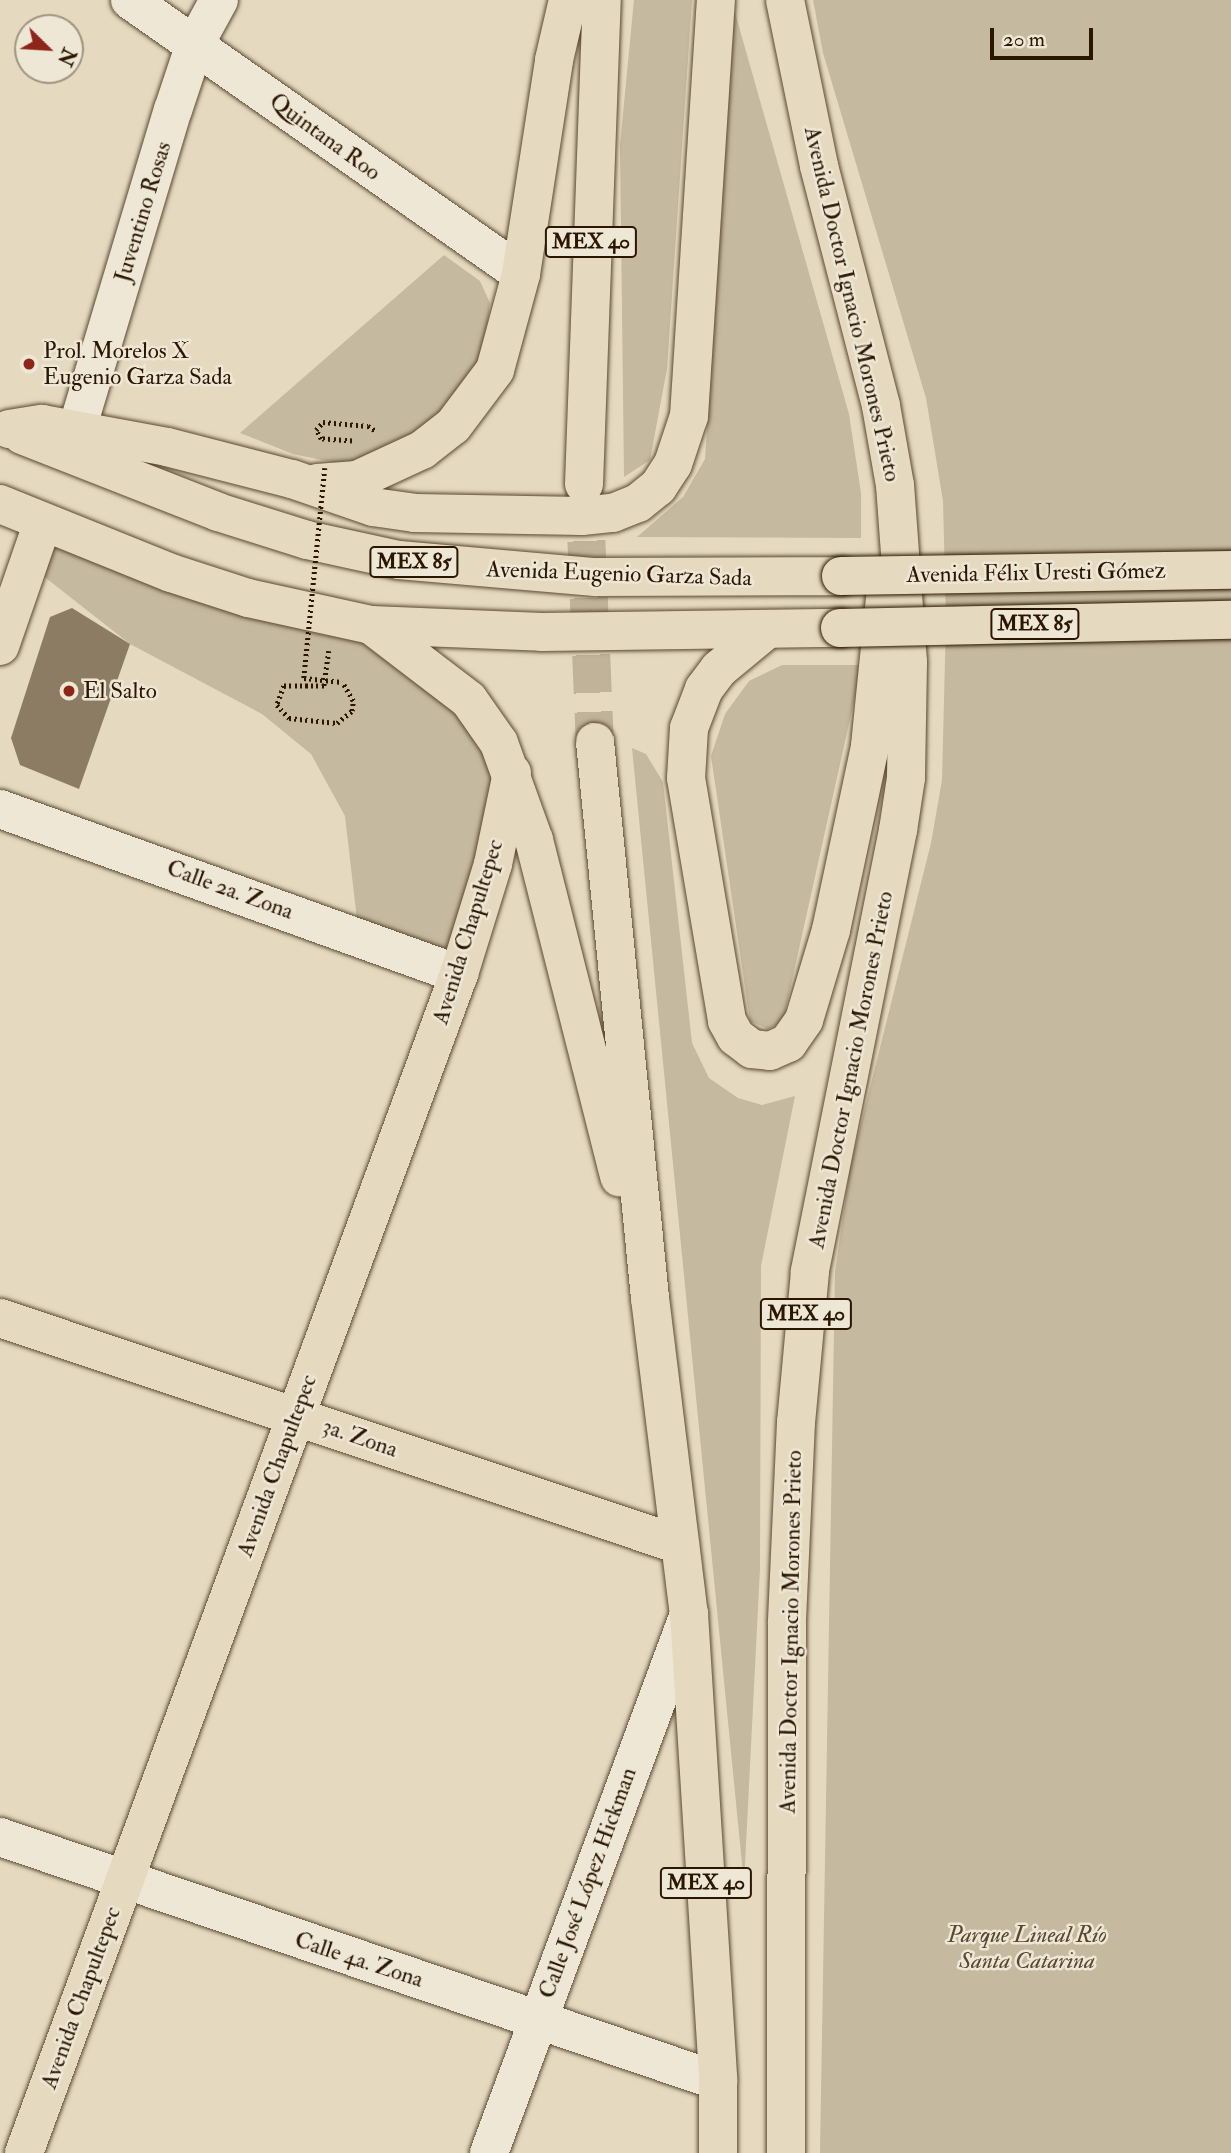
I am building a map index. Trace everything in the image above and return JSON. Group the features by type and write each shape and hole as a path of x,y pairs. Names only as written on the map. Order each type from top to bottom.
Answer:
{"main road":[{"path":"4,427 42,424 77,429 314,476 357,480 389,469 453,426 495,370 521,274 554,60 568,0"},
{"name":"MEX 40","path":"584,484 603,0"},
{"path":"314,476 373,507 467,516 613,513 638,503 657,487 682,444 690,403 716,0"},
{"name":"Avenida Doctor Ignacio Morones Prieto","path":"785,0 819,166 881,406 895,485 908,662 906,778 810,1272 796,1422 787,1624 786,2153"},
{"name":"Avenida Eugenio Garza Sada","path":"4,427 218,512 307,540 399,560 595,577 841,576"},
{"path":"765,631 719,669 704,689 689,728 686,778 727,1021 736,1037 752,1049 770,1051 788,1042 804,1020 831,930 856,824 878,677 895,485"},
{"name":"MEX 85","path":"0,504 248,598 371,625 542,632 765,631 1231,620"},
{"path":"0,646 43,522"},
{"name":"Avenida Félix Uresti Gómez","path":"841,576 1231,570"},
{"path":"371,625 468,700 488,722 512,773 534,840 650,1298"},
{"name":"MEX 40","path":"595,742 650,1298 689,1614 718,2081 718,2153"},
{"name":"Avenida Chapultepec","path":"24,2153 135,1885 307,1420 459,974 493,864 512,773"},
{"name":"3a. Zona","path":"0,1318 680,1545"},
{"path":"50,2153 135,1885"}],"street":[{"name":"Quintana Roo","path":"130,0 521,274"},
{"name":"Juventino Rosas","path":"77,429 195,44 219,0"},
{"name":"Calle 2a. Zona","path":"0,809 459,974"},
{"name":"Calle José López Hickman","path":"489,2153 689,1614"},
{"name":"Calle 4a. Zona","path":"0,1837 718,2081"}],"path":[{"path":"314,476 304,678 342,682 350,690 352,710 337,723 289,718 277,705 284,686 324,686"}],"green space":[{"path":"634,0 692,0 667,369 650,460 624,477 620,145"},
{"name":"Parque Lineal Río Santa Catarina","path":"813,0 1231,0 1231,2153 820,2153 835,1272 850,1168 931,843 942,780 946,619 943,501 926,398 823,53"},
{"path":"734,9 849,414 861,493 861,538 637,537 683,497 705,459"},
{"path":"444,255 480,281 490,303 486,336 474,370 436,425 375,460 337,463 293,454 240,433"},
{"path":"43,522 333,618 499,743 459,974 359,937 345,816 311,754 262,714 130,644 28,564"},
{"path":"782,665 862,665 783,1021 768,1029 750,1021 711,756 725,714 749,681"},
{"path":"632,748 646,754 663,782 692,1043 709,1078 738,1098 762,1105 795,1096 761,1266 760,1569 744,1884"}],"building":[{"name":"El Salto","path":"72,608 130,644 79,789 20,765 11,738 50,617"}],"tunnel":[{"path":"584,484 595,742"}],"place":[{"name":"Prol. Morelos X Eugenio Garza Sada","path":"29,364"},
{"name":"El Salto","path":"69,691"}]}
